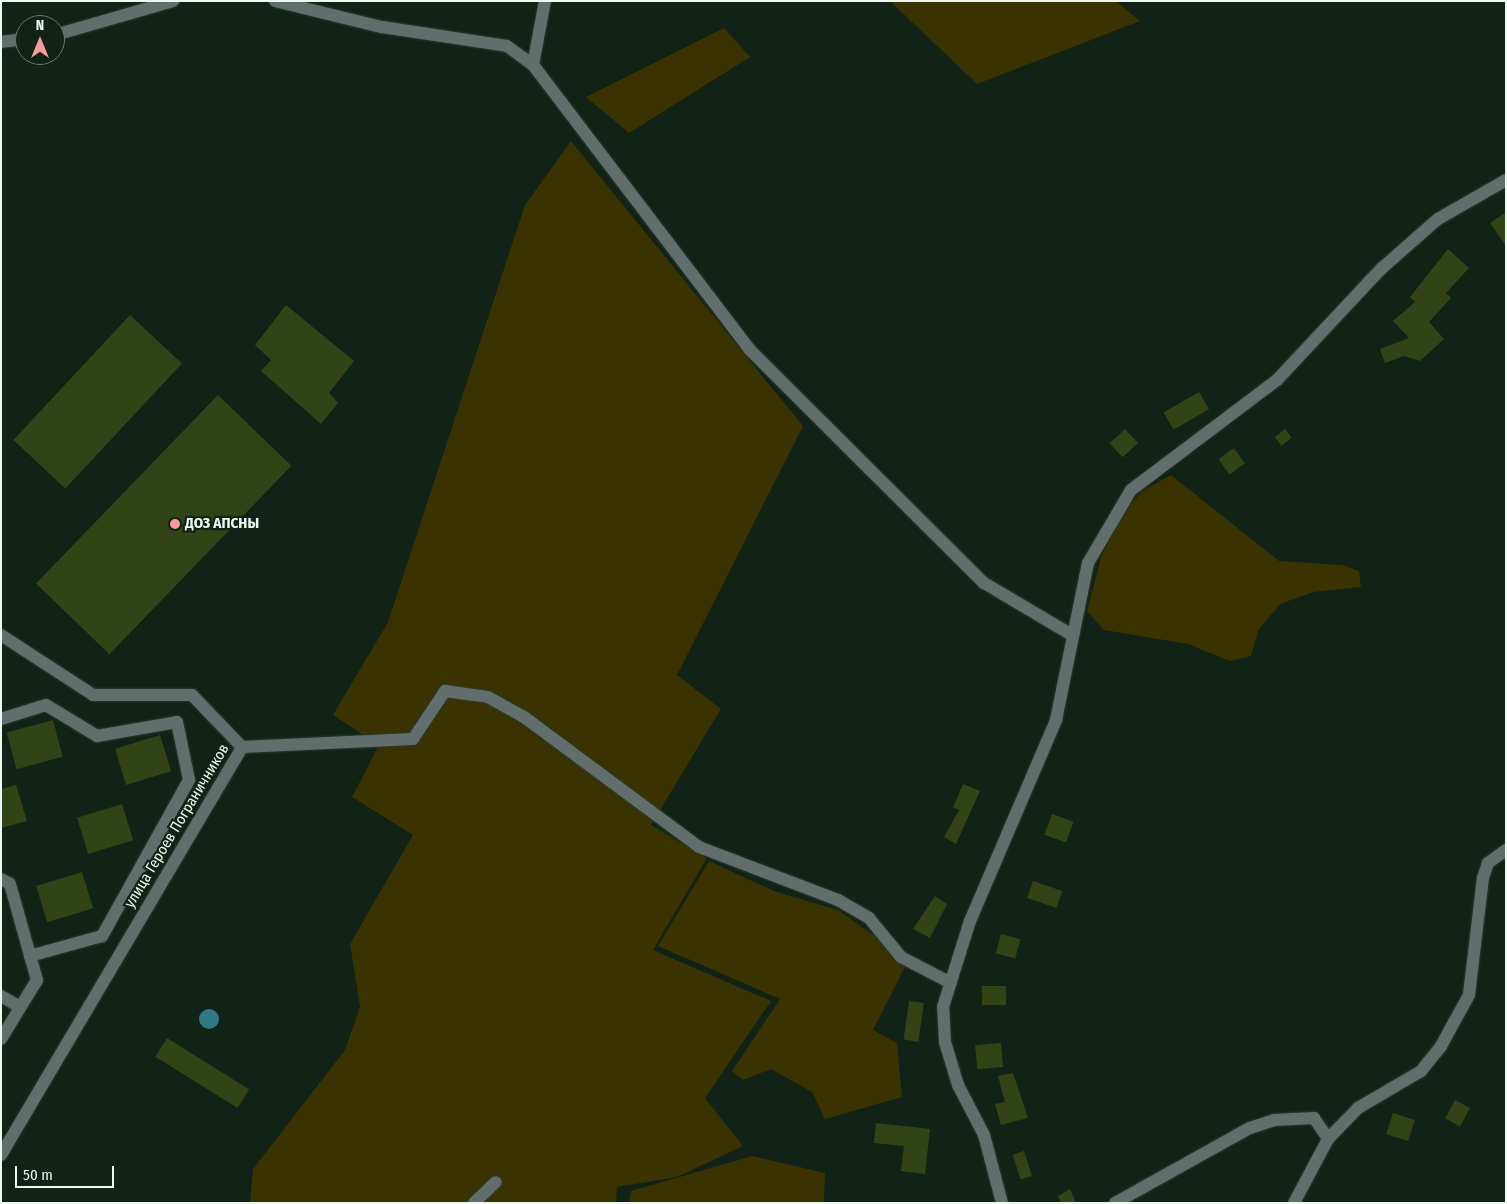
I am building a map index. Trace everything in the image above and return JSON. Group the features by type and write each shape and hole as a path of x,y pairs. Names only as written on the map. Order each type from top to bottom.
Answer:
{"street":[{"path":"65,32 173,1"},
{"path":"275,1 382,27 507,46 533,65 750,350 984,583 1072,635"},
{"path":"533,65 545,1"},
{"path":"1,42 15,40"},
{"path":"1002,1203 984,1135 958,1084 945,1042 943,1007 999,850 1056,720 1069,672 1072,635 1088,563 1131,490 1277,380 1381,269 1438,219 1506,180"},
{"path":"1,635 92,695 192,695 242,747"},
{"name":"улица Героев Пограничников","path":"1,1155 242,747 413,739 445,691 488,697 524,717 699,848 838,900 868,918 901,957 950,983"},
{"path":"1,719 46,705 97,736 177,722 189,780 102,936 30,956"},
{"path":"1294,1203 1328,1139 1358,1108 1421,1071 1441,1046 1469,995 1482,878 1488,863 1506,850"},
{"path":"1,879 10,884 37,980 1,1039"},
{"path":"1,996 20,1007"},
{"path":"1115,1203 1233,1136 1274,1120 1314,1118 1328,1139"},
{"path":"474,1203 496,1182"}],"shaded area":[{"path":"890,1 1116,1 1140,21 977,84"},
{"path":"724,28 750,57 629,133 586,97"},
{"path":"571,141 803,426 677,675 721,709 651,825 707,858 653,950 771,1001 705,1098 743,1146 677,1177 617,1187 616,1203 250,1203 253,1169 345,1050 360,1007 350,944 413,835 352,797 379,745 333,715 388,622 525,205"},
{"path":"1171,475 1279,561 1342,565 1359,571 1361,587 1313,592 1280,604 1259,629 1251,656 1230,661 1188,644 1104,630 1087,611 1102,554 1125,511 1142,491"},
{"path":"709,861 774,891 838,910 879,939 905,967 873,1030 897,1043 902,1097 825,1119 812,1092 771,1069 743,1080 732,1071 780,999 658,946"},
{"path":"752,1156 825,1173 824,1203 629,1203 631,1191"}],"water":[{"path":"209,1009 216,1012 219,1019 216,1026 209,1029 202,1026 199,1019 202,1012"}],"building":[{"path":"1506,212 1506,246 1490,223"},
{"path":"1448,249 1469,268 1446,293 1451,298 1429,322 1444,339 1420,361 1404,356 1385,363 1380,349 1409,338 1393,321 1415,302 1410,297"},
{"path":"286,305 354,361 329,393 338,403 321,424 261,371 271,360 255,345"},
{"path":"130,315 182,363 65,488 13,440"},
{"path":"1199,392 1209,409 1173,430 1163,412"},
{"path":"218,395 291,466 109,654 36,583"},
{"path":"1125,429 1138,443 1123,457 1110,443"},
{"path":"1285,429 1292,438 1282,446 1275,437"},
{"path":"1234,448 1245,464 1229,474 1218,459"},
{"path":"53,720 63,757 16,769 7,732"},
{"path":"160,735 171,771 126,785 115,749"},
{"path":"963,784 980,791 956,844 944,837 959,810 953,807"},
{"path":"16,785 27,821 1,828 1,789"},
{"path":"122,804 133,840 88,854 77,818"},
{"path":"1052,814 1074,822 1066,843 1044,835"},
{"path":"82,872 93,908 47,922 36,886"},
{"path":"1033,881 1062,891 1056,908 1027,898"},
{"path":"935,896 947,904 930,938 913,929"},
{"path":"1001,934 1020,939 1015,958 996,953"},
{"path":"982,986 1006,986 1006,1005 982,1005"},
{"path":"909,1001 924,1003 918,1042 904,1040"},
{"path":"167,1038 249,1089 238,1108 155,1057"},
{"path":"1001,1043 1003,1067 977,1069 975,1045"},
{"path":"1013,1073 1028,1118 1001,1125 995,1104 1005,1102 998,1076"},
{"path":"1455,1100 1470,1108 1460,1127 1445,1119"},
{"path":"1393,1113 1415,1120 1408,1141 1386,1134"},
{"path":"876,1123 930,1129 925,1174 901,1171 904,1146 874,1143"},
{"path":"1024,1151 1032,1176 1021,1179 1013,1155"},
{"path":"1070,1189 1076,1203 1061,1203 1058,1196"}],"place":[{"name":"ДОЗ АПСНЫ","path":"175,524"}]}
